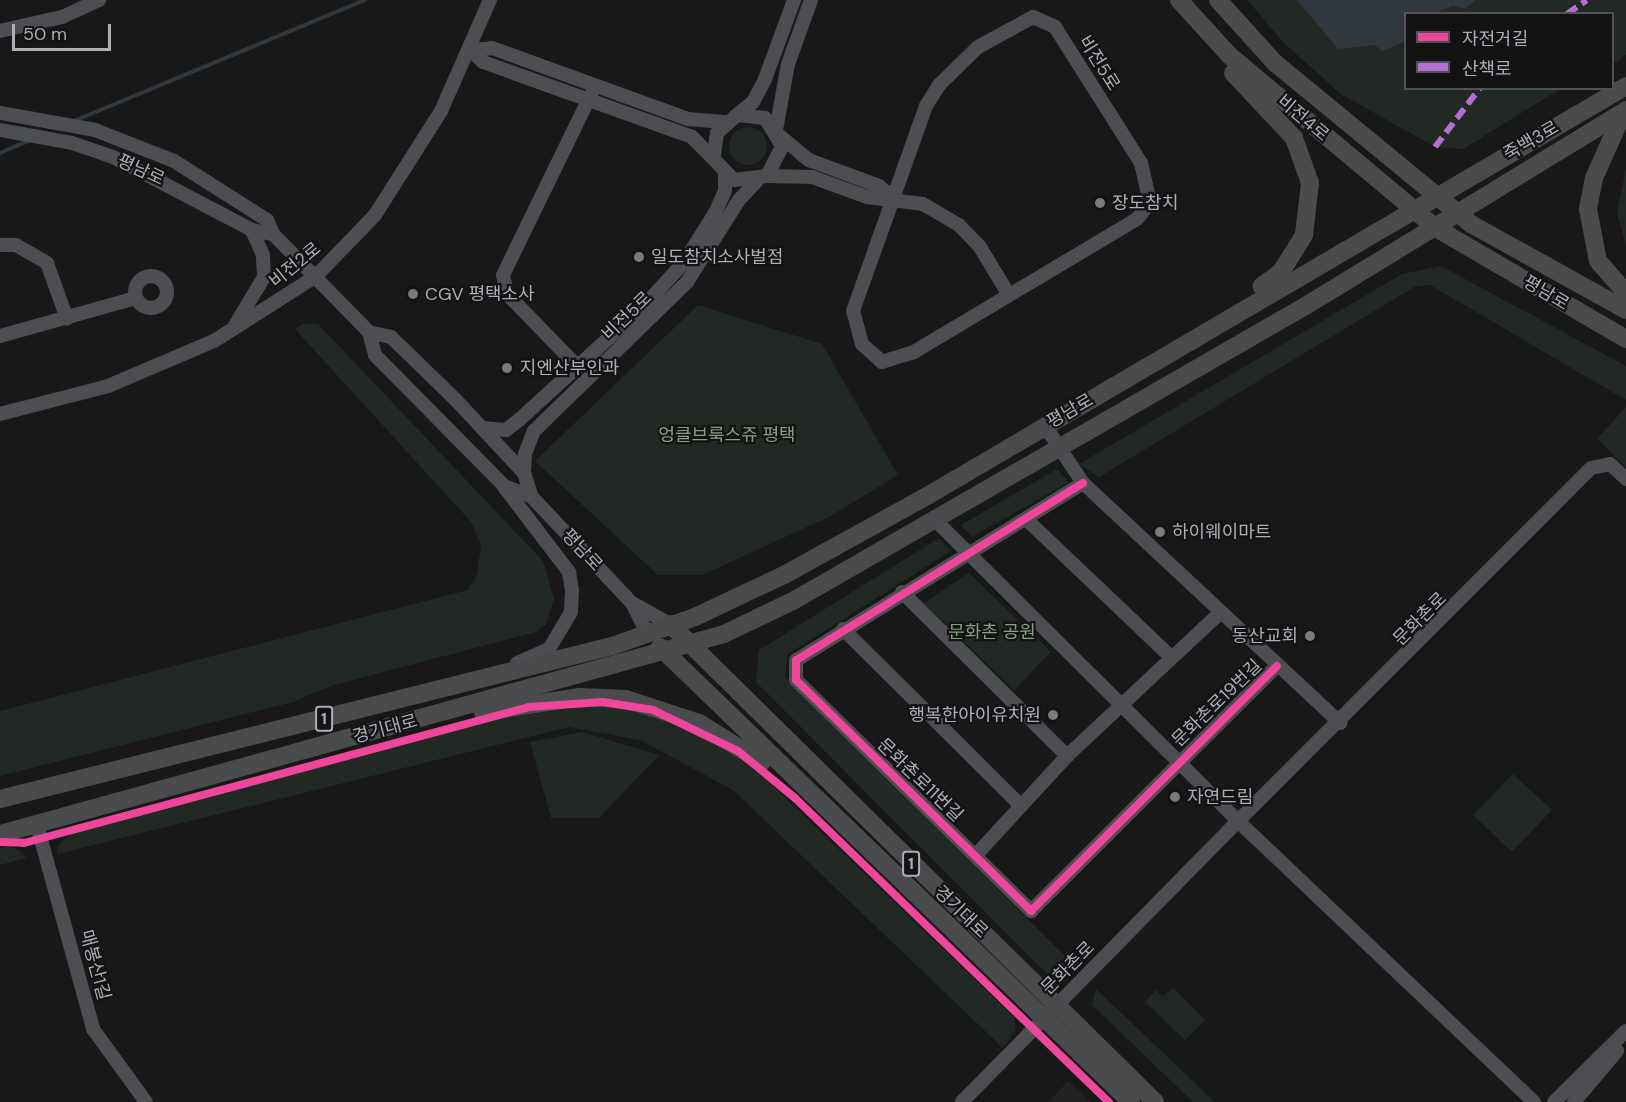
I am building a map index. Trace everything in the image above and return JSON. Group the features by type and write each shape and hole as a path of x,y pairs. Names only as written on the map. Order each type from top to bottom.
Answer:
{"main road":[{"name":"비전4로","path":"1179,0 1201,25 1285,104 1436,228"},
{"name":"비전4로","path":"1218,0 1275,63 1436,196"},
{"path":"1147,366 1181,334 1281,272 1309,215 1310,183 1294,138 1215,57 1201,25"},
{"name":"죽백3로","path":"1436,196 1626,86"},
{"path":"1624,111 1593,178 1588,209 1598,261 1626,293"},
{"name":"죽백3로","path":"1459,214 1624,111"},
{"name":"평남로","path":"670,624 784,575 1045,426 1436,196 1459,214 1544,268 1626,310"},
{"name":"평남로","path":"689,646 793,601 1459,214"},
{"name":"평남로","path":"1436,228 1626,339"},
{"name":"경기대로","path":"0,799 468,683 647,633 670,624 689,646 1050,1012 1131,1102"},
{"name":"경기대로","path":"647,633 818,803 1050,1012 1155,1102"},
{"name":"경기대로","path":"0,834 689,646"},
{"path":"445,713 492,712 580,698 661,707 748,751 818,803"}],"street":[{"path":"0,31 62,17 99,0"},
{"name":"비전2로","path":"0,414 108,386 231,331 315,277 375,214 441,111 471,50 490,0"},
{"path":"714,155 717,133 753,102 765,79 794,0"},
{"path":"762,179 781,158 778,132 788,64 811,0"},
{"name":"비전5로","path":"1033,17 1055,27 1141,163 1150,202 1137,219 914,352 882,362 862,344 854,311 892,197 926,106 954,68 1014,22 1033,17"},
{"path":"471,50 492,48 688,119 732,118 754,114 809,160 879,186 892,197"},
{"path":"471,50 483,62 692,137 714,155 725,174 762,179 812,177 867,197 892,197 923,204 959,225 980,247 1009,295"},
{"path":"578,367 507,294 503,275 595,86"},
{"name":"평남로","path":"4,113 95,130 211,181 267,219 273,234 369,332 375,355 504,486 532,497"},
{"name":"평남로","path":"0,130 72,143 162,179 252,230 273,234"},
{"name":"비전5로","path":"482,428 506,430 578,367 684,262 716,213 725,191 725,174"},
{"name":"비전5로","path":"524,473 525,453 534,431 687,282 739,200 762,179"},
{"path":"231,331 264,277 263,255 252,230"},
{"path":"0,245 16,245 48,263 67,319"},
{"path":"0,336 136,298"},
{"name":"평남로","path":"369,332 391,337 482,428 524,473 532,497 632,603"},
{"name":"문화촌로19번길","path":"1045,426 1083,483 1340,723"},
{"name":"문화촌로","path":"970,1100 1050,1012 1238,821 1340,723 1591,468 1601,462 1610,464 1626,480"},
{"path":"1083,483 1026,519 1172,657"},
{"path":"468,683 549,650 571,612 569,572 504,486"},
{"path":"935,519 965,553 1119,706 1534,1102"},
{"name":"문화촌로11번길","path":"1026,519 965,553 796,660 795,680 1031,911 1179,762"},
{"path":"902,592 1067,756"},
{"path":"632,603 670,624"},
{"path":"632,603 647,633"},
{"path":"976,855 1067,756 1221,612"},
{"path":"843,629 1020,805"},
{"name":"문화촌로19번길","path":"1179,762 1277,666"},
{"name":"매봉산1길","path":"37,825 93,1029 146,1102"},
{"path":"1554,1102 1626,1031"},
{"path":"1574,1102 1626,1040"}],"shaded area":[{"path":"1297,0 1476,0 1465,9 1453,6 1438,12 1404,12 1404,41 1383,51 1374,45 1338,49"},
{"path":"1068,1081 1091,1102 1048,1102"}],"green space":[{"path":"1247,0 1626,0 1626,55 1614,63 1614,12 1404,12 1404,90 1558,90 1463,149 1435,147 1341,94 1285,44"},
{"path":"748,127 762,132 767,146 762,160 748,165 734,160 729,146 734,132"},
{"path":"1626,167 1626,246 1617,213"},
{"path":"1441,266 1626,366 1626,400 1430,285 1414,287 1099,477 1079,464 1402,274"},
{"name":"엉클브룩스쥬 평택","path":"698,305 822,344 898,475 829,517 702,575 658,575 535,461"},
{"path":"303,324 318,324 543,561 554,599 546,624 536,632 330,686 293,702 0,776 0,711 468,590 477,574 481,545 471,522 295,329"},
{"path":"1626,407 1626,467 1597,439"},
{"path":"1057,469 1069,482 972,537 961,525"},
{"path":"939,538 951,551 788,654 785,677 1070,961 1059,973 1047,974 756,682 759,650"},
{"name":"문화촌 공원","path":"969,573 1051,652 1014,690 924,603"},
{"path":"599,705 641,712 681,727 729,751 767,780 1014,1017 1016,1030 1003,1048 733,790 640,740 569,727 57,854 57,846 75,830 95,822 533,710"},
{"path":"582,732 659,755 599,818 551,818 530,742"},
{"path":"1513,774 1552,810 1512,852 1473,815"},
{"path":"9,846 22,852 26,858 0,865 0,848"},
{"path":"1173,987 1205,1020 1185,1040 1145,1002 1156,990 1163,997"},
{"path":"1096,989 1215,1102 1193,1102 1092,1005"}],"waterway":[{"path":"74,121 364,0"},
{"path":"0,153 31,140"}],"marked path":[{"path":"1570,12 1587,0"},
{"path":"1435,147 1478,90"}],"cycle path":[{"path":"1083,483 796,660 796,680 1031,911 1277,666"},
{"path":"0,842 24,843 529,707 603,702 653,710 738,751 795,798 1109,1102"}],"place":[{"name":"장도참치","path":"1100,203"},
{"name":"일도참치소사벌점","path":"639,257"},
{"name":"CGV 평택소사","path":"413,294"},
{"name":"지엔산부인과","path":"507,368"},
{"name":"하이웨이마트","path":"1160,532"},
{"name":"동산교회","path":"1310,636"},
{"name":"행복한아이유치원","path":"1053,715"},
{"name":"자연드림","path":"1175,797"}]}
